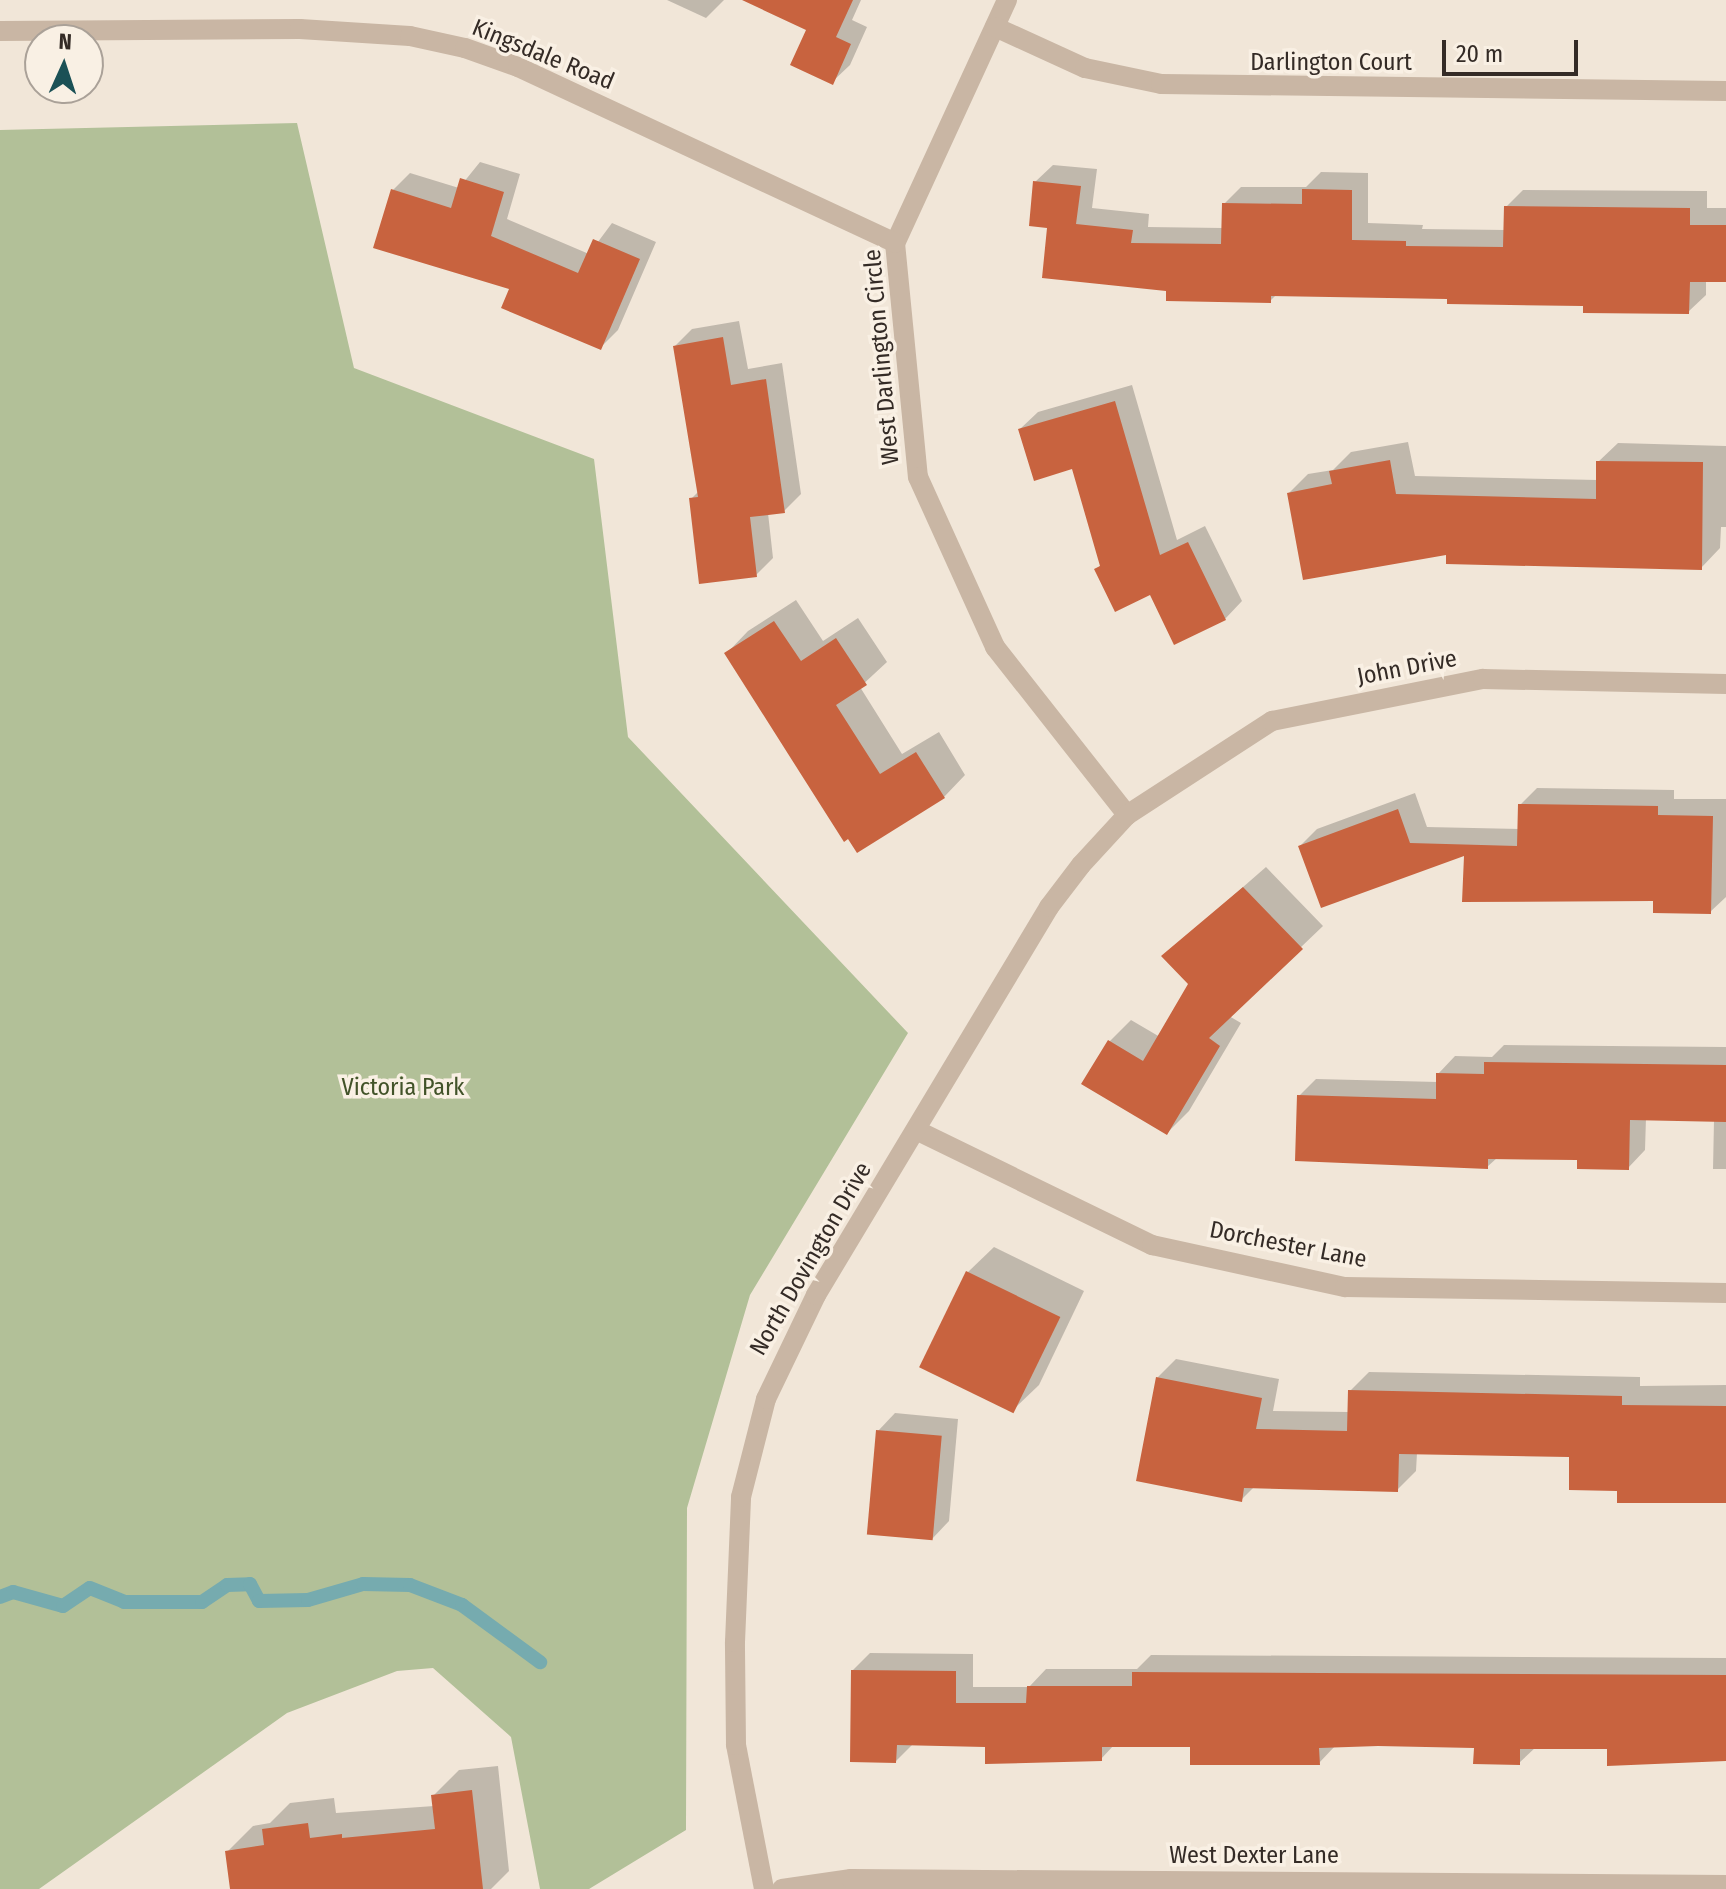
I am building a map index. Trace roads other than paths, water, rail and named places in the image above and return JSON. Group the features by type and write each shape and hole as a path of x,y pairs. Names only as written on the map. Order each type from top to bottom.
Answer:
{"street":[{"name":"West Darlington Circle","path":"1007,0 895,243 918,477 995,647 1127,815"},
{"name":"Darlington Court","path":"995,27 1085,68 1161,84 1726,91"},
{"name":"Kingsdale Road","path":"0,31 300,29 410,36 465,48 518,67 895,243"},
{"name":"John Drive","path":"1127,815 1272,721 1483,679 1726,684"},
{"name":"North Dovington Drive","path":"764,1889 736,1745 741,1497 752,1446 781,1360 1049,907 1127,815"},
{"name":"Dorchester Lane","path":"916,1130 1152,1245 1345,1287 1726,1293"},
{"name":"West Dexter Lane","path":"782,1889 851,1879 1726,1885"}],"waterway":[{"path":"0,1597 13,1592 63,1606 90,1588 124,1602 202,1602 227,1585 250,1584 259,1601 308,1600 363,1584 410,1585 462,1605 540,1662"}],"park label":[{"name":"Victoria Park","path":"403,1088"}]}
